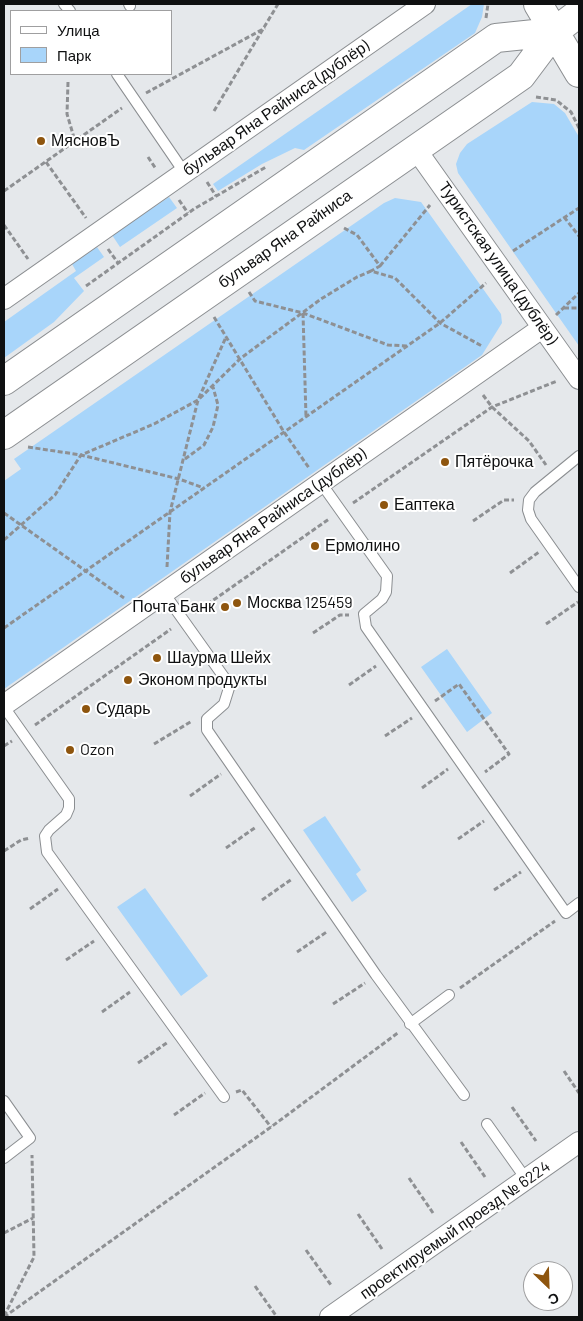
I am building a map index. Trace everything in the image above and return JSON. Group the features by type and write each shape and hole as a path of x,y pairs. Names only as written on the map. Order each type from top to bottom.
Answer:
{"main road":[{"path":"538,4 579,74"},
{"name":"бульвар Яна Райниса","path":"16,441 415,148 522,76 554,32 579,14"},
{"name":"бульвар Яна Райниса","path":"4,381 496,38 554,32"}],"street":[{"name":"бульвар Яна Райниса (дублёр)","path":"4,299 425,4"},
{"name":"Туристская улица (дублёр)","path":"415,148 579,379"},
{"name":"бульвар Яна Райниса (дублёр)","path":"4,706 164,593 316,478 542,328"},
{"name":"проектируемый проезд № 6224","path":"330,1317 579,1142"}],"lane":[{"path":"118,75 184,172"},
{"path":"579,456 535,492 530,500 528,510 531,519 579,587"},
{"path":"316,478 387,576 386,592 382,599 364,614 366,627 566,913 579,903"},
{"path":"164,593 230,688 224,704 205,722 207,730 410,1024 464,1095"},
{"path":"4,706 69,800 69,808 66,815 45,836 46,852 224,1098"},
{"path":"410,1024 449,995"},
{"path":"4,1101 30,1138 4,1158"},
{"path":"487,1124 526,1179"}],"path":[{"path":"214,111 278,4"},
{"path":"485,21 488,4"},
{"path":"4,191 134,100 265,28"},
{"path":"68,82 67,114 76,141"},
{"path":"536,97 556,100 571,112 579,128"},
{"path":"148,157 161,175"},
{"path":"46,162 92,226"},
{"path":"86,286 188,213 272,164"},
{"path":"174,193 188,213"},
{"path":"4,540 55,495 81,454 154,424 198,400 241,358 357,277 380,266 432,202"},
{"path":"510,253 579,208"},
{"path":"564,218 579,236"},
{"path":"4,225 39,274"},
{"path":"341,228 350,230 357,236 380,266"},
{"path":"372,271 395,278 440,324 488,349"},
{"path":"4,628 440,324 488,280"},
{"path":"249,292 255,301 303,313 388,344 408,346"},
{"path":"542,328 579,293"},
{"path":"564,308 579,308"},
{"path":"303,313 306,417"},
{"path":"214,316 284,432 316,478"},
{"path":"164,593 170,512 185,459 198,400 226,337"},
{"path":"359,499 492,407 558,381"},
{"path":"185,459 204,445 213,427 218,405 213,386"},
{"path":"483,394 492,407 529,441 554,475"},
{"path":"16,441 81,454 179,479 205,488"},
{"path":"473,521 504,500 530,500"},
{"path":"4,513 85,572 141,609"},
{"path":"201,609 325,522"},
{"path":"510,573 549,545"},
{"path":"546,624 579,601"},
{"path":"313,633 340,615 364,614"},
{"path":"35,725 169,631"},
{"path":"349,685 387,658"},
{"path":"386,736 459,684 509,754 472,781"},
{"path":"154,744 185,723 194,720 205,722"},
{"path":"422,788 459,761"},
{"path":"190,796 232,767"},
{"path":"458,839 495,812"},
{"path":"226,848 268,819"},
{"path":"4,851 21,840 45,836"},
{"path":"494,890 532,864"},
{"path":"262,900 304,871"},
{"path":"30,909 68,882"},
{"path":"449,995 566,913"},
{"path":"298,952 340,923"},
{"path":"66,960 105,933"},
{"path":"334,1004 376,975"},
{"path":"102,1012 142,984"},
{"path":"4,1317 271,1127 410,1024"},
{"path":"138,1063 179,1035"},
{"path":"564,1071 579,1093"},
{"path":"174,1115 216,1086"},
{"path":"224,1098 242,1090 271,1127"},
{"path":"512,1106 536,1141"},
{"path":"4,1317 34,1257 34,1176 30,1138"},
{"path":"461,1142 485,1177"},
{"path":"409,1178 433,1213"},
{"path":"358,1214 382,1249"},
{"path":"4,1234 34,1218"},
{"path":"306,1250 331,1285"},
{"path":"255,1286 277,1317"}],"green space":[{"path":"472,4 484,4 482,17 475,33 304,150 295,148 262,164 218,191 213,184"},
{"path":"532,102 554,104 565,113 579,137 579,346 458,173 456,164 460,153 467,144"},
{"path":"169,197 177,208 120,247 112,235"},
{"path":"395,198 421,202 501,314 502,323 482,355 4,689 4,481 21,469 14,459 384,203"},
{"path":"97,247 104,257 74,278 84,291 54,322 4,358 4,322 76,271 72,264"},
{"path":"447,649 492,713 467,732 421,667"},
{"path":"325,816 361,870 356,874 367,891 352,902 303,830"},
{"path":"145,888 208,976 181,996 117,907"}],"place":[{"name":"МясновЪ","path":"41,141"},
{"name":"Пятёрочка","path":"445,462"},
{"name":"Еаптека","path":"384,505"},
{"name":"Ермолино","path":"315,546"},
{"name":"Москва 125459","path":"237,603"},
{"name":"Почта Банк","path":"225,607"},
{"name":"Шаурма Шейх","path":"157,658"},
{"name":"Эконом продукты","path":"128,680"},
{"name":"Сударь","path":"86,709"},
{"name":"Ozon","path":"70,750"}]}
